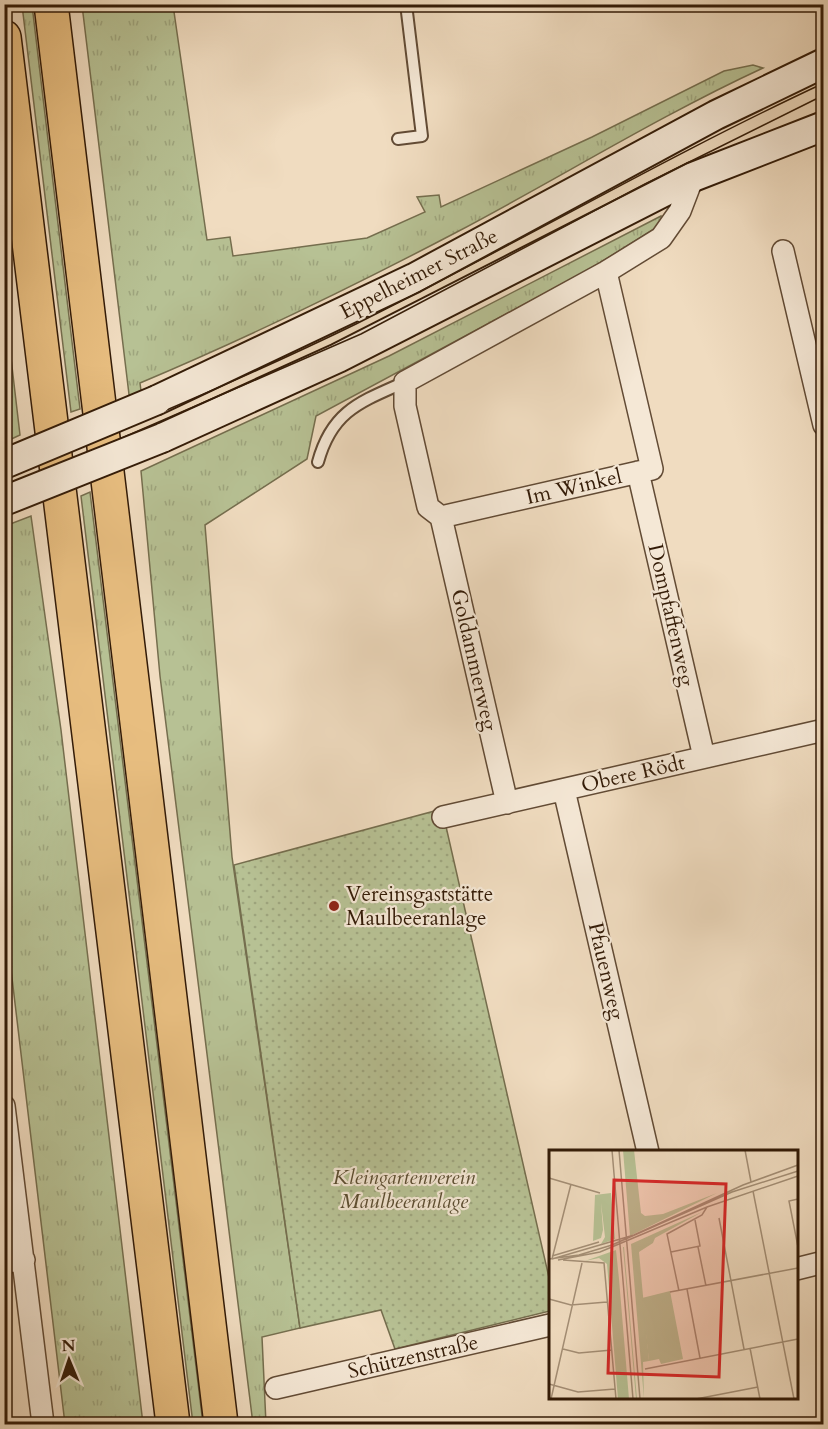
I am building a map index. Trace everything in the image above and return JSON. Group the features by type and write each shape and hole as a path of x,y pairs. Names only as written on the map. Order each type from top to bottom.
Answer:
{"highway":[{"path":"51,4 221,1425"},
{"path":"4,37 173,1425"}],"main road":[{"name":"Eppelheimer Straße","path":"4,464 157,400 414,278 716,115 824,63"},
{"name":"Eppelheimer Straße","path":"4,501 162,438 338,358 693,177 824,126"}],"street":[{"path":"441,517 428,507 404,393 661,238 680,212 693,177"},
{"path":"783,250 824,425"},
{"name":"Im Winkel","path":"441,517 652,469 606,272"},
{"name":"Dompfaffenweg","path":"638,472 704,757"},
{"name":"Goldammerweg","path":"441,517 507,803"},
{"name":"Obere Rödt","path":"443,817 824,730"},
{"name":"Pfauenweg","path":"564,790 648,1150"},
{"path":"4,1106 14,1261 44,1425"},
{"path":"798,1268 824,1262"},
{"name":"Schützenstraße","path":"276,1388 549,1325"}],"lane":[{"path":"398,139 422,136 406,4"},
{"path":"318,462 326,437 336,421 358,403 404,393"}],"green space":[{"path":"22,5 32,5 80,409 71,412"},
{"path":"82,5 173,5 207,240 230,237 233,256 367,238 425,212 417,197 439,195 441,207 592,137 724,71 753,65 763,68 685,107 377,273 260,330 140,383 143,406 131,411"},
{"path":"661,216 662,224 590,269 316,416 307,459 205,525 232,857 300,1328 262,1337 266,1424 253,1424 160,676 141,471 389,356"},
{"path":"5,307 20,435 4,442"},
{"path":"90,492 203,1424 193,1424 81,496"},
{"path":"31,516 61,730 143,1424 65,1424 5,919 5,526"},
{"name":"Kleingartenverein Maulbeeranlage","path":"442,809 549,1278 549,1311 395,1349 381,1310 300,1328 234,865"}],"tram line":[{"path":"4,479 313,345 473,264 647,171 824,83"},
{"path":"99,448 361,334 645,184 824,95"}],"place":[{"name":"Vereinsgaststätte Maulbeeranlage","path":"334,906"}]}
